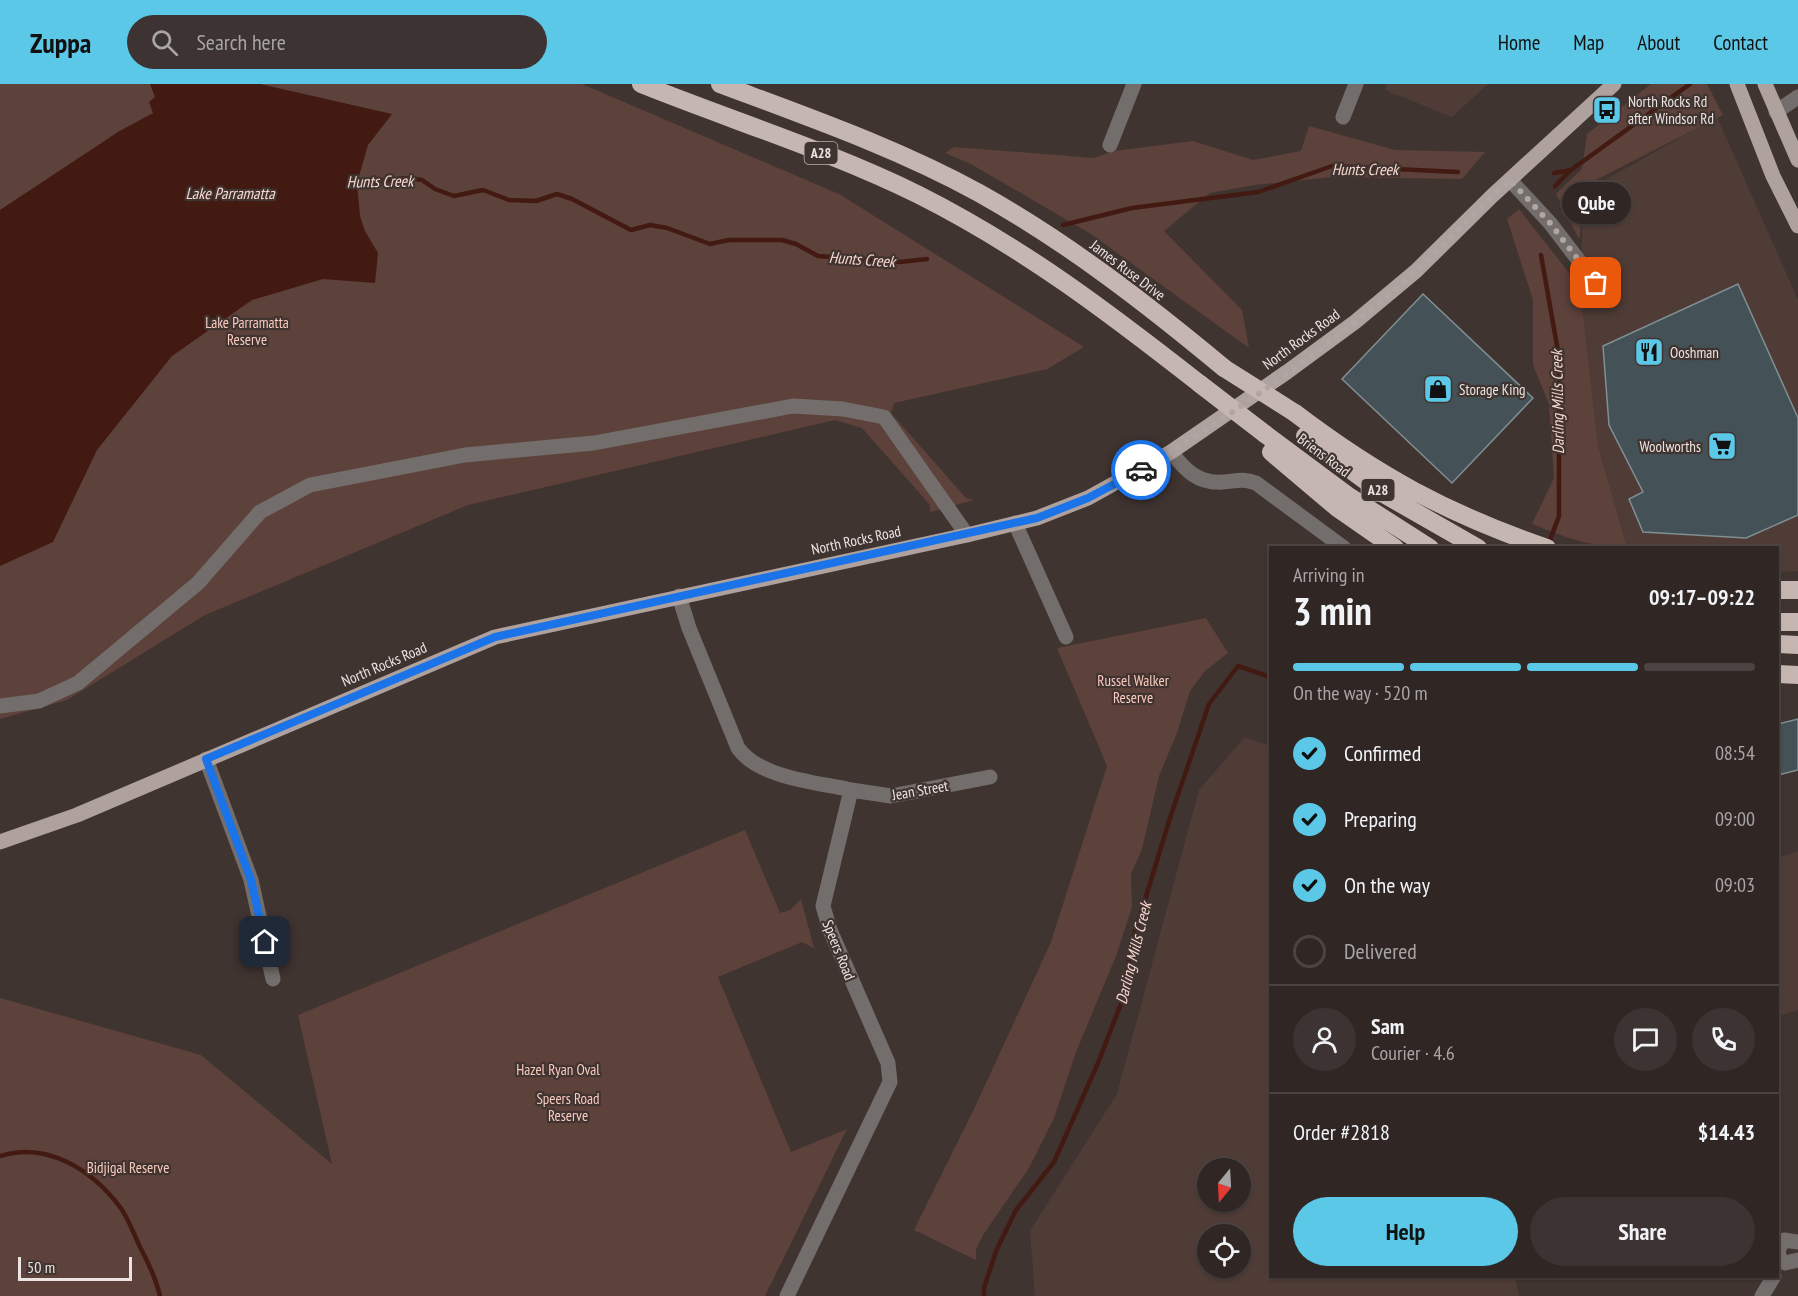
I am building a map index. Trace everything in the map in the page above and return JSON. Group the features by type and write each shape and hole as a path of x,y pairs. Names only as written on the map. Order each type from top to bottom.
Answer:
{"highway":[{"name":"Briens Road","path":"641,84 866,171 969,221 1066,280 1200,384 1261,437 1427,546"},
{"name":"James Ruse Drive","path":"720,84 878,146 979,193 1034,225 1089,263 1290,416 1382,493 1475,546"},
{"path":"1290,416 1394,482 1441,507 1541,546"},
{"path":"1261,437 1336,507 1392,546"},
{"path":"1779,590 1798,590"},
{"path":"1779,622 1798,622"},
{"path":"1779,644 1798,645"},
{"path":"1779,674 1798,675"}],"main road":[{"name":"North Rocks Road","path":"0,842 77,815 495,637 967,535 1037,518 1088,498 1171,452 1355,322 1416,271 1614,84"},
{"path":"1765,84 1798,160"},
{"path":"1737,86 1773,176 1798,226"}],"street":[{"path":"1110,145 1134,84"},
{"path":"1343,117 1356,84"},
{"path":"1776,112 1798,97"},
{"path":"1510,180 1550,223 1596,283"},
{"path":"0,706 39,701 78,683 198,583 260,512 310,485 465,455 594,443 793,406 843,409 884,417 967,535"},
{"path":"1171,452 1185,470 1195,478 1223,482 1247,479 1256,483 1341,546"},
{"path":"1015,523 1066,637"},
{"path":"679,597 688,628 734,737 746,759 766,770 850,790"},
{"path":"206,759 251,880 273,979"},
{"name":"Jean Street","path":"850,790 891,796 990,777"},
{"name":"Speers Road","path":"787,1296 890,1082 888,1063 830,930 823,906 850,790"},
{"path":"1781,1255 1784,1240 1797,1237"},
{"path":"1762,1296 1773,1278"}],"shaded area":[{"path":"1387,84 1488,84 1452,117 1385,90"},
{"path":"1717,117 1798,300 1798,571 1779,572 1779,546 1627,546 1598,446 1580,287 1584,192"},
{"path":"1245,737 1269,746 1269,1278 1515,1278 1519,1296 1035,1296 1030,1231 1117,1094 1199,790"},
{"path":"1798,851 1798,1010 1779,1016 1779,858"}],"green space":[{"name":"Lake Parramatta Reserve","path":"0,84 582,84 839,194 1084,347 1047,369 894,403 891,413 966,498 974,500 930,512 930,505 862,428 835,420 468,505 205,615 67,700 0,719"},
{"path":"1651,84 1707,84 1723,115 1578,189 1579,239 1556,194 1582,169 1587,134"},
{"path":"1309,126 1395,150 1485,152 1462,179 1333,177 1254,185 1210,193 1164,231 1242,310 1249,348 1091,234 971,164 945,153 954,147 1094,158 1114,151 1193,141 1253,160 1301,151"},
{"path":"1519,209 1580,287 1598,446 1627,546 1590,544 1532,524 1554,478 1549,404 1533,365 1533,300 1507,219"},
{"name":"Russel Walker Reserve","path":"1206,618 1228,653 1205,671 1190,691 1177,733 1159,776 1142,849 1131,874 1132,907 1116,956 1076,1052 1054,1118 1029,1168 983,1235 976,1250 976,1260 914,1230 974,1109 1051,942 1107,766 1057,648"},
{"name":"Speers Road Reserve","path":"745,830 780,913 790,910 801,899 814,948 802,942 718,977 791,1152 847,1129 765,1296 0,1296 0,998 201,1055 332,1164 298,1015"}],"water":[{"name":"Lake Parramatta","path":"150,84 260,84 392,114 368,145 357,183 360,216 365,231 378,253 375,283 323,279 252,300 172,356 97,450 53,542 0,566 0,210 118,132 153,113 149,102 155,97"}],"building":[{"path":"1738,284 1798,418 1798,515 1746,538 1643,532 1629,499 1643,492 1609,425 1603,346"},
{"name":"Storage King","path":"1423,294 1533,398 1452,483 1342,379"},
{"path":"1798,719 1798,770 1779,775 1779,724"}],"waterway":[{"name":"Darling Mills Creek","path":"1555,186 1571,170 1690,84"},
{"name":"Hunts Creek","path":"1063,225 1132,208 1258,192 1332,166 1458,172"},
{"name":"Hunts Creek","path":"1554,173 1571,170"},
{"name":"Hunts Creek","path":"352,183 409,178 422,180 435,189 454,196 483,190 509,200 536,201 557,194 572,199 631,230 650,225 667,228 710,244 729,240 782,240 796,244 818,256 900,262 927,259"},
{"name":"Darling Mills Creek","path":"1541,255 1559,357 1559,516 1548,545"},
{"name":"Darling Mills Creek","path":"984,1296 984,1288 996,1251 1016,1210 1054,1162 1098,1063 1122,1001 1133,939 1170,818 1209,704 1238,666 1269,677"},
{"name":"Darling Mills Creek","path":"0,1156 18,1152 35,1152 51,1156 67,1162 96,1181 126,1217 152,1272 160,1296"}],"way so far":[{"path":"1141,470 1248,399 1355,322 1416,271 1510,180 1550,223 1596,283"}],"place":[{"name":"North Rocks Rd after Windsor Rd","path":"1607,110"},
{"name":"Qube","path":"1596,283"},
{"name":"Ooshman","path":"1649,352"},
{"name":"Storage King","path":"1438,389"},
{"name":"Woolworths","path":"1722,446"}],"route":[{"path":"265,942 251,880 206,759 495,637 545,624 967,535 1037,518 1088,498 1141,470"}],"park label":[{"name":"Hazel Ryan Oval","path":"558,1069"},
{"name":"Bidjigal Reserve","path":"128,1167"}]}
